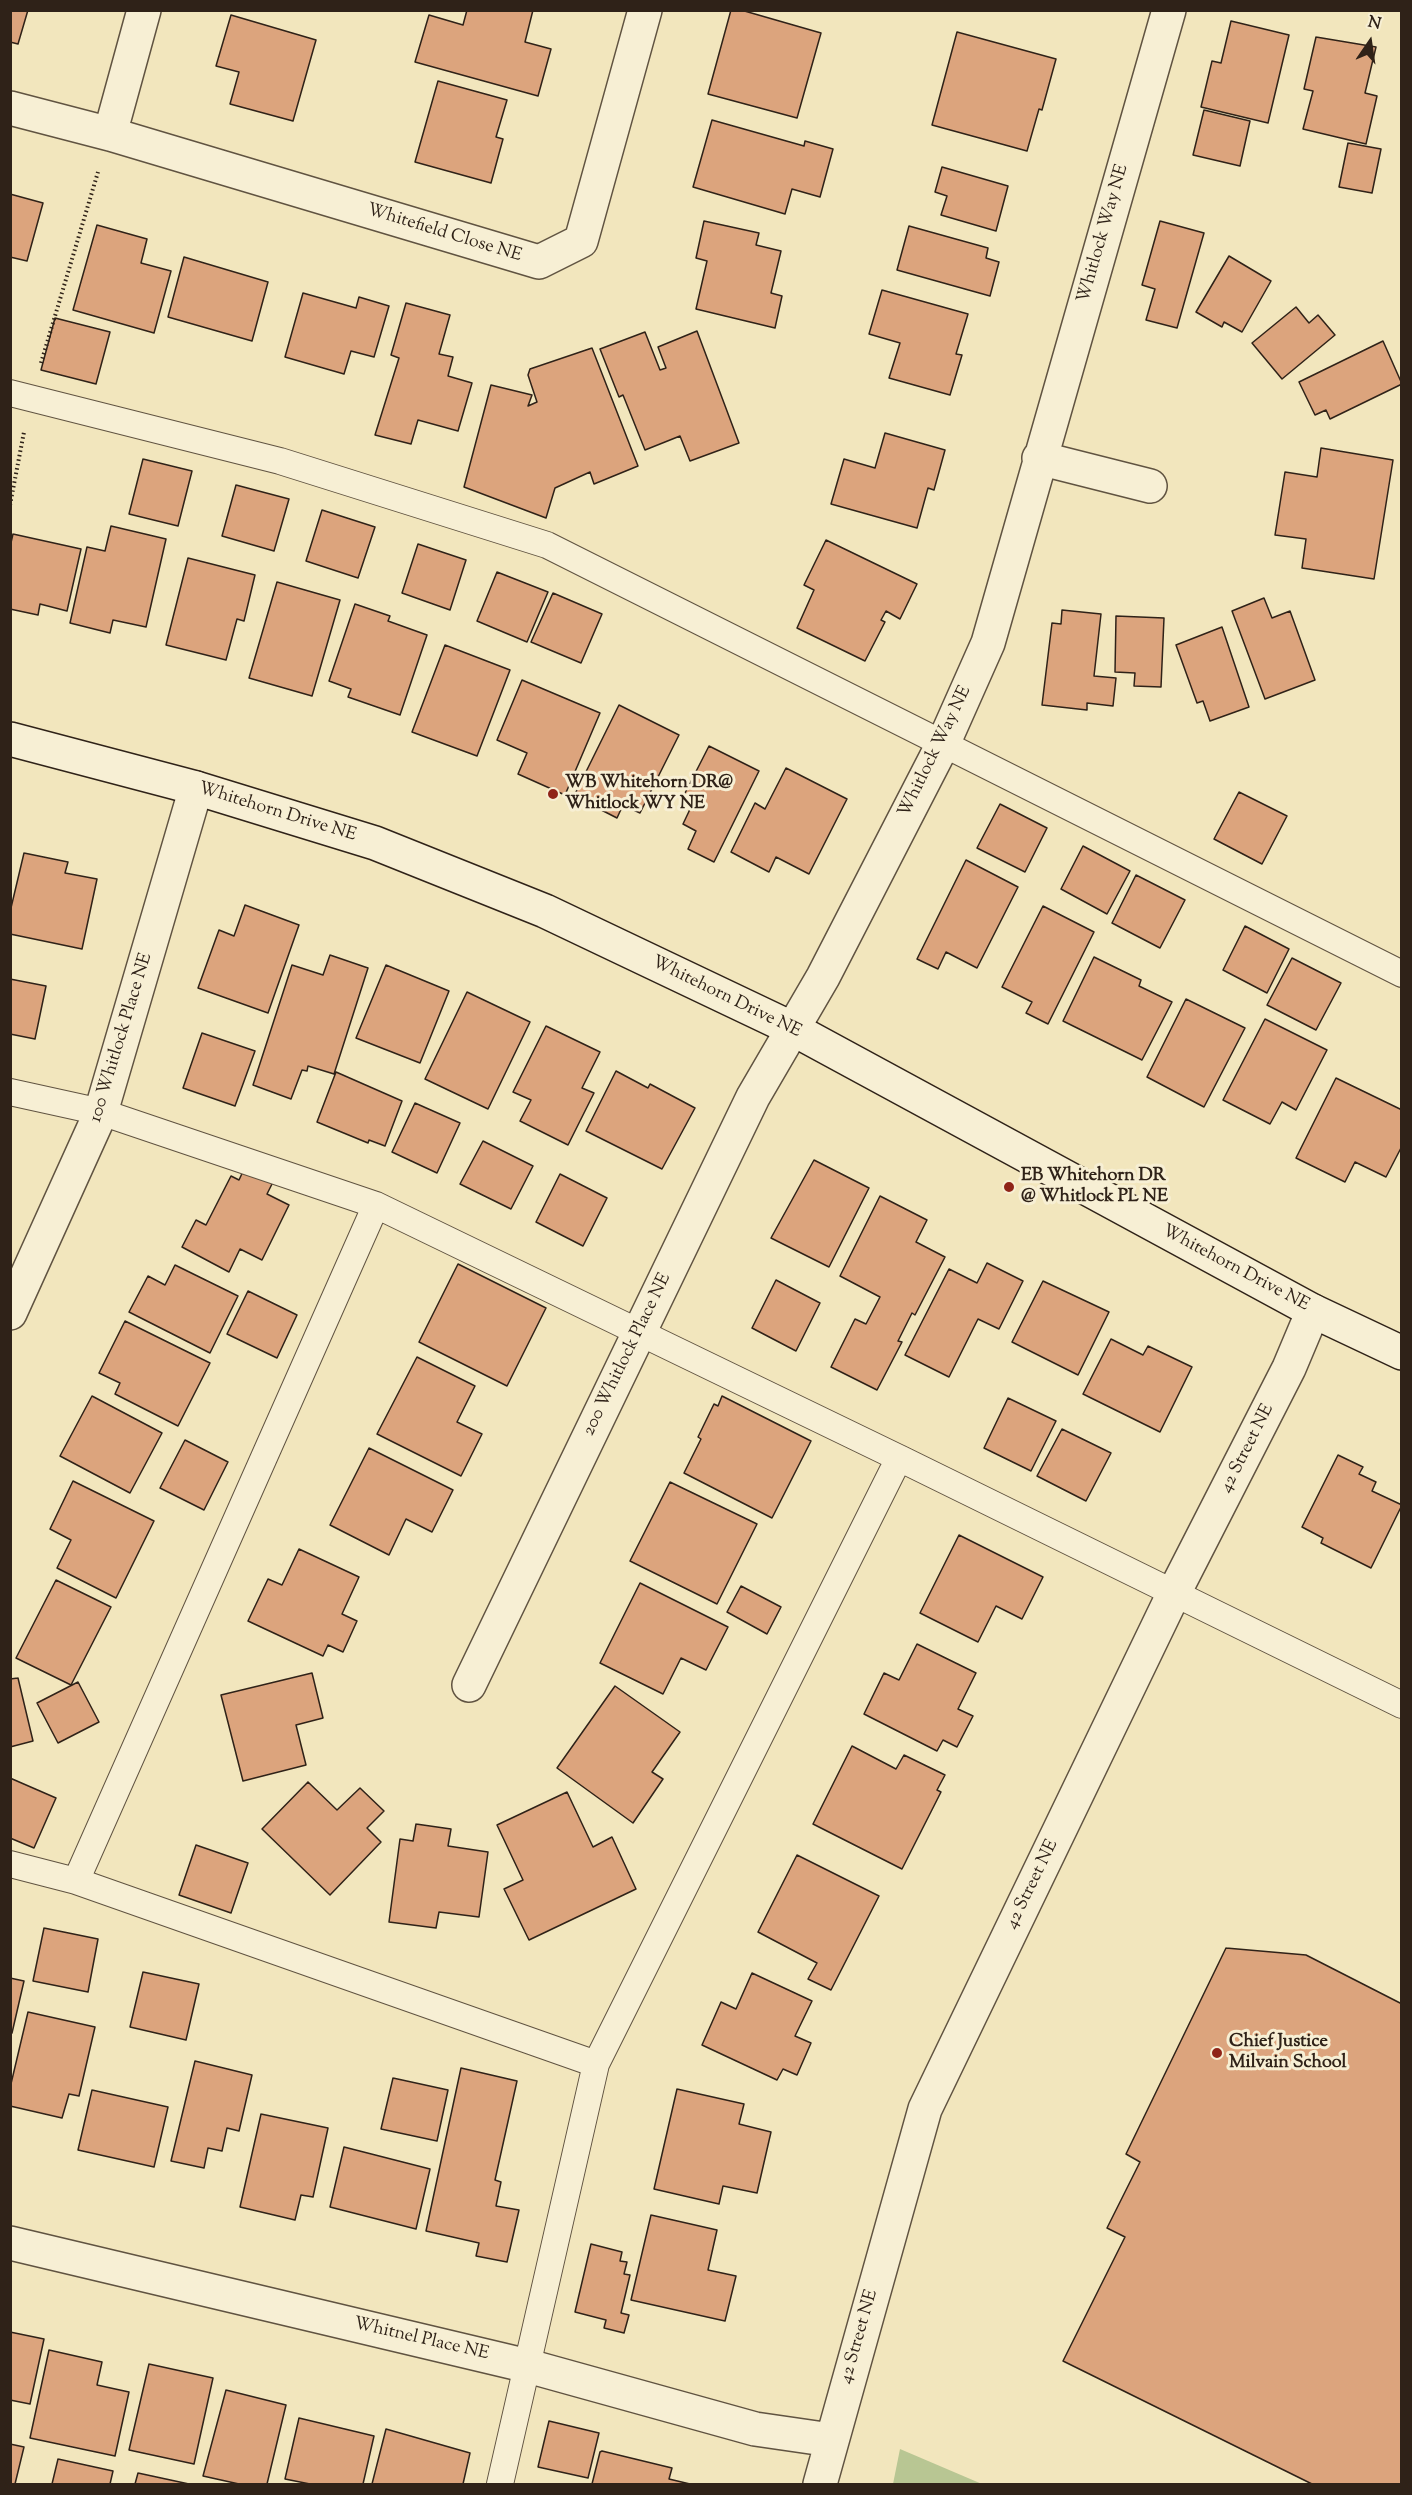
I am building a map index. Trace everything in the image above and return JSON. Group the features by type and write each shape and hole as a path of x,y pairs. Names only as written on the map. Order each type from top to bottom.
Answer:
{"street":[{"path":"110,134 144,10"},
{"name":"Whitefield Close NE","path":"10,108 110,134 539,262 581,241 645,10"},
{"name":"Whitlock Way NE","path":"791,1028 823,977 944,742 988,643 1039,458 1169,10"},
{"path":"1039,458 1150,486"},
{"name":"Whitehorn Drive NE","path":"10,739 196,788 375,843 524,903 791,1028 1313,1311 1401,1353"},
{"name":"100 Whitlock Place NE","path":"10,1313 101,1112 196,788"},
{"name":"200 Whitlock Place NE","path":"469,1685 753,1097 791,1028"},
{"name":"42 Street NE","path":"820,2484 926,2109 1174,1593 1289,1368 1313,1311"},
{"name":"Whitnel Place NE","path":"10,2242 528,2366 755,2428 831,2440"}],"lane":[{"path":"21,394 280,461 547,545 944,742 1401,974"},
{"path":"10,1092 101,1112 376,1205 640,1331 1401,1705"},
{"path":"76,1881 376,1205"},
{"path":"500,2484 596,2064 899,1458"},
{"path":"10,1863 76,1881 596,2064"}],"path":[{"path":"10,505 21,394 110,134"}],"green space":[{"path":"900,2449 982,2484 893,2484"}],"building":[{"path":"10,10 28,10 18,44 10,42"},
{"path":"467,10 533,10 525,42 551,49 538,96 415,62 429,15 463,25"},
{"path":"731,10 741,10 821,33 797,118 708,94"},
{"path":"231,15 316,40 293,121 230,104 239,72 216,66"},
{"path":"1231,21 1289,35 1268,123 1201,107 1212,61 1221,63"},
{"path":"957,32 1056,59 1042,110 1039,109 1027,151 932,125"},
{"path":"1316,37 1376,47 1365,93 1377,96 1366,144 1303,129 1313,91 1304,89"},
{"path":"438,81 507,100 496,137 503,139 491,183 415,162"},
{"path":"1204,110 1250,121 1240,166 1193,155"},
{"path":"712,120 804,146 805,141 833,149 820,197 792,189 785,214 693,187"},
{"path":"1348,143 1381,149 1372,193 1339,187"},
{"path":"942,167 1008,186 996,231 941,215 947,196 935,192"},
{"path":"10,194 43,203 27,261 10,257"},
{"path":"704,221 759,233 756,245 781,251 771,293 782,296 775,328 696,309 707,261 696,258"},
{"path":"1160,221 1204,233 1177,328 1146,320 1155,289 1142,285"},
{"path":"97,225 147,239 141,263 171,271 154,333 73,310"},
{"path":"909,226 988,248 986,258 999,262 990,296 897,270"},
{"path":"1229,256 1271,281 1242,332 1224,322 1222,327 1196,312"},
{"path":"184,257 268,282 252,341 168,317"},
{"path":"882,290 968,314 956,354 962,355 950,395 889,378 900,343 869,334"},
{"path":"303,293 356,308 359,297 389,306 374,357 351,351 344,374 285,357"},
{"path":"406,303 450,315 439,354 453,357 448,376 472,383 458,431 418,420 411,444 375,435 399,358 391,355"},
{"path":"1296,307 1309,323 1318,315 1335,335 1282,379 1252,343"},
{"path":"55,318 110,332 96,384 41,370"},
{"path":"697,331 739,443 690,461 680,436 645,450 623,395 619,397 600,349 645,332 660,370 666,368 658,347"},
{"path":"1383,341 1402,384 1330,419 1326,410 1315,415 1299,382"},
{"path":"592,348 638,466 594,484 590,472 555,488 546,518 464,487 491,385 532,395 528,406 537,402 528,375 530,369"},
{"path":"885,433 945,450 934,490 928,488 917,528 831,504 844,459 875,468"},
{"path":"1321,448 1393,460 1374,579 1302,568 1306,539 1275,535 1285,472 1317,477"},
{"path":"143,459 192,471 178,526 129,514"},
{"path":"236,485 289,499 274,551 222,536"},
{"path":"322,510 375,527 358,578 306,561"},
{"path":"111,526 166,539 146,627 113,620 110,633 70,623 87,547 105,551"},
{"path":"13,534 81,549 67,611 40,604 38,615 10,609 10,547"},
{"path":"826,540 917,584 900,619 886,611 881,620 885,622 865,661 797,628 814,590 804,585"},
{"path":"418,544 466,560 450,610 402,593"},
{"path":"188,558 255,575 244,621 237,619 226,660 166,645"},
{"path":"497,572 548,592 527,642 477,621"},
{"path":"277,582 340,600 312,696 249,678"},
{"path":"553,593 602,614 581,663 531,642"},
{"path":"1264,598 1272,618 1290,611 1315,680 1265,699 1232,611"},
{"path":"355,604 390,616 388,621 427,635 400,715 348,697 351,689 329,681"},
{"path":"1062,610 1101,614 1094,676 1116,678 1113,706 1087,703 1087,710 1042,705 1052,623 1061,624"},
{"path":"1116,616 1164,618 1161,687 1134,686 1135,673 1115,672"},
{"path":"1222,627 1249,707 1210,721 1203,701 1197,703 1176,645"},
{"path":"445,645 510,670 477,756 412,732"},
{"path":"522,680 600,713 565,795 518,774 527,753 497,740"},
{"path":"619,705 679,735 640,813 623,805 617,818 574,796"},
{"path":"709,746 759,771 714,862 688,849 696,831 683,824 692,805 683,797"},
{"path":"786,768 847,799 809,874 776,857 769,872 731,852 755,803 765,809"},
{"path":"1239,792 1287,816 1262,864 1214,839"},
{"path":"1000,804 1047,828 1025,872 977,848"},
{"path":"1083,846 1130,871 1107,914 1061,889"},
{"path":"24,853 68,862 65,873 97,879 82,949 10,934 10,912"},
{"path":"966,860 1018,887 977,968 946,952 938,969 917,959"},
{"path":"1136,875 1185,900 1160,948 1112,923"},
{"path":"245,905 299,925 268,1013 198,988 219,930 234,936"},
{"path":"1043,906 1094,932 1048,1024 1026,1013 1032,1002 1002,987"},
{"path":"1245,926 1289,949 1267,993 1223,970"},
{"path":"330,955 368,968 334,1074 308,1066 307,1071 302,1070 291,1099 253,1085 292,965 323,975"},
{"path":"1094,957 1141,980 1139,986 1172,1002 1142,1060 1063,1021"},
{"path":"1292,958 1341,983 1316,1030 1267,1005"},
{"path":"386,965 449,991 420,1063 356,1038"},
{"path":"10,979 46,986 35,1039 10,1034"},
{"path":"467,992 530,1022 488,1109 425,1079"},
{"path":"1186,999 1245,1028 1204,1107 1147,1077"},
{"path":"1265,1019 1327,1050 1296,1110 1282,1102 1270,1124 1223,1100"},
{"path":"546,1026 600,1052 582,1088 594,1093 568,1145 520,1121 531,1100 513,1092"},
{"path":"202,1033 255,1051 235,1106 183,1088"},
{"path":"616,1071 648,1088 650,1084 695,1108 662,1169 586,1131"},
{"path":"336,1072 402,1101 385,1146 369,1140 368,1143 317,1122"},
{"path":"1336,1078 1402,1110 1402,1146 1386,1177 1355,1162 1345,1182 1296,1158"},
{"path":"415,1103 460,1123 437,1173 392,1152"},
{"path":"483,1141 533,1166 511,1209 460,1184"},
{"path":"814,1160 869,1188 829,1267 771,1238"},
{"path":"245,1167 273,1182 267,1194 289,1205 262,1260 240,1249 229,1272 182,1247 196,1220 206,1225 231,1176 239,1180"},
{"path":"560,1174 607,1198 583,1246 536,1222"},
{"path":"880,1196 927,1220 916,1242 945,1257 915,1315 912,1313 898,1341 902,1342 877,1390 831,1367 855,1319 866,1324 880,1297 840,1276"},
{"path":"987,1263 1023,1281 999,1329 978,1319 949,1377 905,1355 949,1269 977,1283"},
{"path":"458,1264 546,1308 507,1386 419,1342"},
{"path":"175,1265 238,1296 210,1353 129,1312 148,1276 165,1285"},
{"path":"776,1280 820,1303 796,1351 752,1328"},
{"path":"1043,1281 1109,1312 1078,1375 1012,1342"},
{"path":"248,1291 297,1315 277,1358 227,1334"},
{"path":"125,1321 210,1363 178,1426 115,1394 120,1383 99,1373"},
{"path":"1111,1339 1143,1355 1148,1346 1192,1367 1160,1432 1083,1394"},
{"path":"417,1357 475,1386 457,1422 482,1434 461,1476 377,1434"},
{"path":"92,1396 162,1433 130,1493 60,1456"},
{"path":"722,1396 811,1441 772,1518 684,1473 701,1439 698,1437 714,1404 718,1406"},
{"path":"1008,1398 1056,1421 1031,1471 984,1448"},
{"path":"1062,1429 1111,1453 1086,1501 1037,1476"},
{"path":"185,1440 228,1462 204,1510 160,1488"},
{"path":"369,1448 453,1490 432,1532 406,1519 389,1555 330,1525"},
{"path":"1338,1455 1363,1467 1359,1474 1376,1482 1372,1491 1402,1505 1371,1568 1321,1543 1323,1538 1302,1527"},
{"path":"73,1481 154,1521 116,1598 57,1568 71,1540 50,1529"},
{"path":"670,1482 757,1524 717,1604 630,1561"},
{"path":"959,1535 1043,1577 1022,1619 996,1606 978,1642 920,1613"},
{"path":"299,1549 359,1577 342,1614 357,1621 343,1652 328,1645 323,1656 248,1621 268,1579 282,1585"},
{"path":"56,1580 111,1607 71,1685 16,1658"},
{"path":"640,1583 728,1627 706,1670 681,1658 663,1694 600,1663"},
{"path":"741,1586 781,1607 767,1634 727,1612"},
{"path":"917,1644 976,1673 958,1709 973,1716 957,1747 943,1740 937,1751 864,1714 884,1673 899,1680"},
{"path":"312,1673 323,1718 296,1725 306,1765 243,1781 221,1695"},
{"path":"18,1678 33,1741 10,1747 10,1679"},
{"path":"78,1682 99,1722 58,1743 37,1703"},
{"path":"615,1686 680,1732 652,1772 663,1779 633,1823 557,1768"},
{"path":"852,1746 896,1769 904,1755 945,1775 937,1790 941,1792 902,1869 813,1824"},
{"path":"10,1778 56,1798 34,1848 10,1838"},
{"path":"308,1782 337,1810 360,1788 384,1811 367,1828 381,1842 330,1895 262,1829"},
{"path":"567,1792 593,1847 612,1837 636,1889 529,1940 504,1889 523,1880 497,1825"},
{"path":"416,1824 451,1829 448,1846 488,1852 479,1917 439,1912 436,1928 389,1922 400,1839 413,1841"},
{"path":"196,1845 248,1863 231,1913 179,1895"},
{"path":"797,1855 879,1896 831,1990 808,1979 817,1963 758,1932"},
{"path":"44,1928 98,1939 88,1992 33,1981"},
{"path":"1226,1948 1306,1955 1402,2004 1402,2484 1312,2484 1063,2361 1125,2237 1107,2228 1140,2162 1126,2154"},
{"path":"143,1972 199,1984 186,2040 130,2027"},
{"path":"752,1973 812,2001 795,2036 811,2043 797,2075 783,2069 777,2080 702,2045 721,2002 736,2009"},
{"path":"10,1978 24,1981 12,2033 10,2032"},
{"path":"28,2012 95,2027 79,2096 69,2094 62,2118 10,2106 10,2088"},
{"path":"195,2061 252,2075 239,2131 227,2128 222,2151 208,2148 204,2168 171,2161"},
{"path":"461,2068 517,2081 495,2180 501,2182 496,2206 519,2210 507,2262 476,2256 479,2243 426,2231"},
{"path":"393,2078 448,2090 437,2141 381,2129"},
{"path":"677,2089 744,2104 739,2124 771,2132 757,2193 723,2186 719,2204 654,2189"},
{"path":"92,2090 168,2107 154,2167 78,2150"},
{"path":"261,2114 328,2128 313,2197 301,2195 295,2220 240,2207"},
{"path":"344,2147 430,2169 416,2229 330,2207"},
{"path":"651,2215 717,2230 708,2270 736,2276 725,2321 631,2300"},
{"path":"591,2244 622,2252 620,2261 627,2262 624,2274 630,2275 621,2313 629,2315 624,2333 604,2328 606,2320 575,2312"},
{"path":"10,2332 44,2339 30,2404 10,2400"},
{"path":"49,2350 102,2362 97,2385 129,2392 115,2456 30,2438"},
{"path":"149,2364 213,2378 194,2464 129,2450"},
{"path":"226,2390 286,2405 267,2484 239,2484 203,2476"},
{"path":"299,2418 374,2436 363,2484 310,2484 285,2479"},
{"path":"549,2421 599,2433 588,2478 538,2467"},
{"path":"386,2429 470,2453 463,2484 372,2484"},
{"path":"10,2444 24,2447 15,2484 10,2484"},
{"path":"602,2451 672,2468 669,2479 690,2484 592,2484"},
{"path":"58,2459 113,2471 110,2484 52,2484"},
{"path":"138,2473 189,2484 135,2484"}],"place":[{"name":"WB Whitehorn DR@ Whitlock WY NE","path":"553,794"},
{"name":"EB Whitehorn DR @ Whitlock PL NE","path":"1009,1187"},
{"name":"Chief Justice Milvain School","path":"1217,2053"}]}
